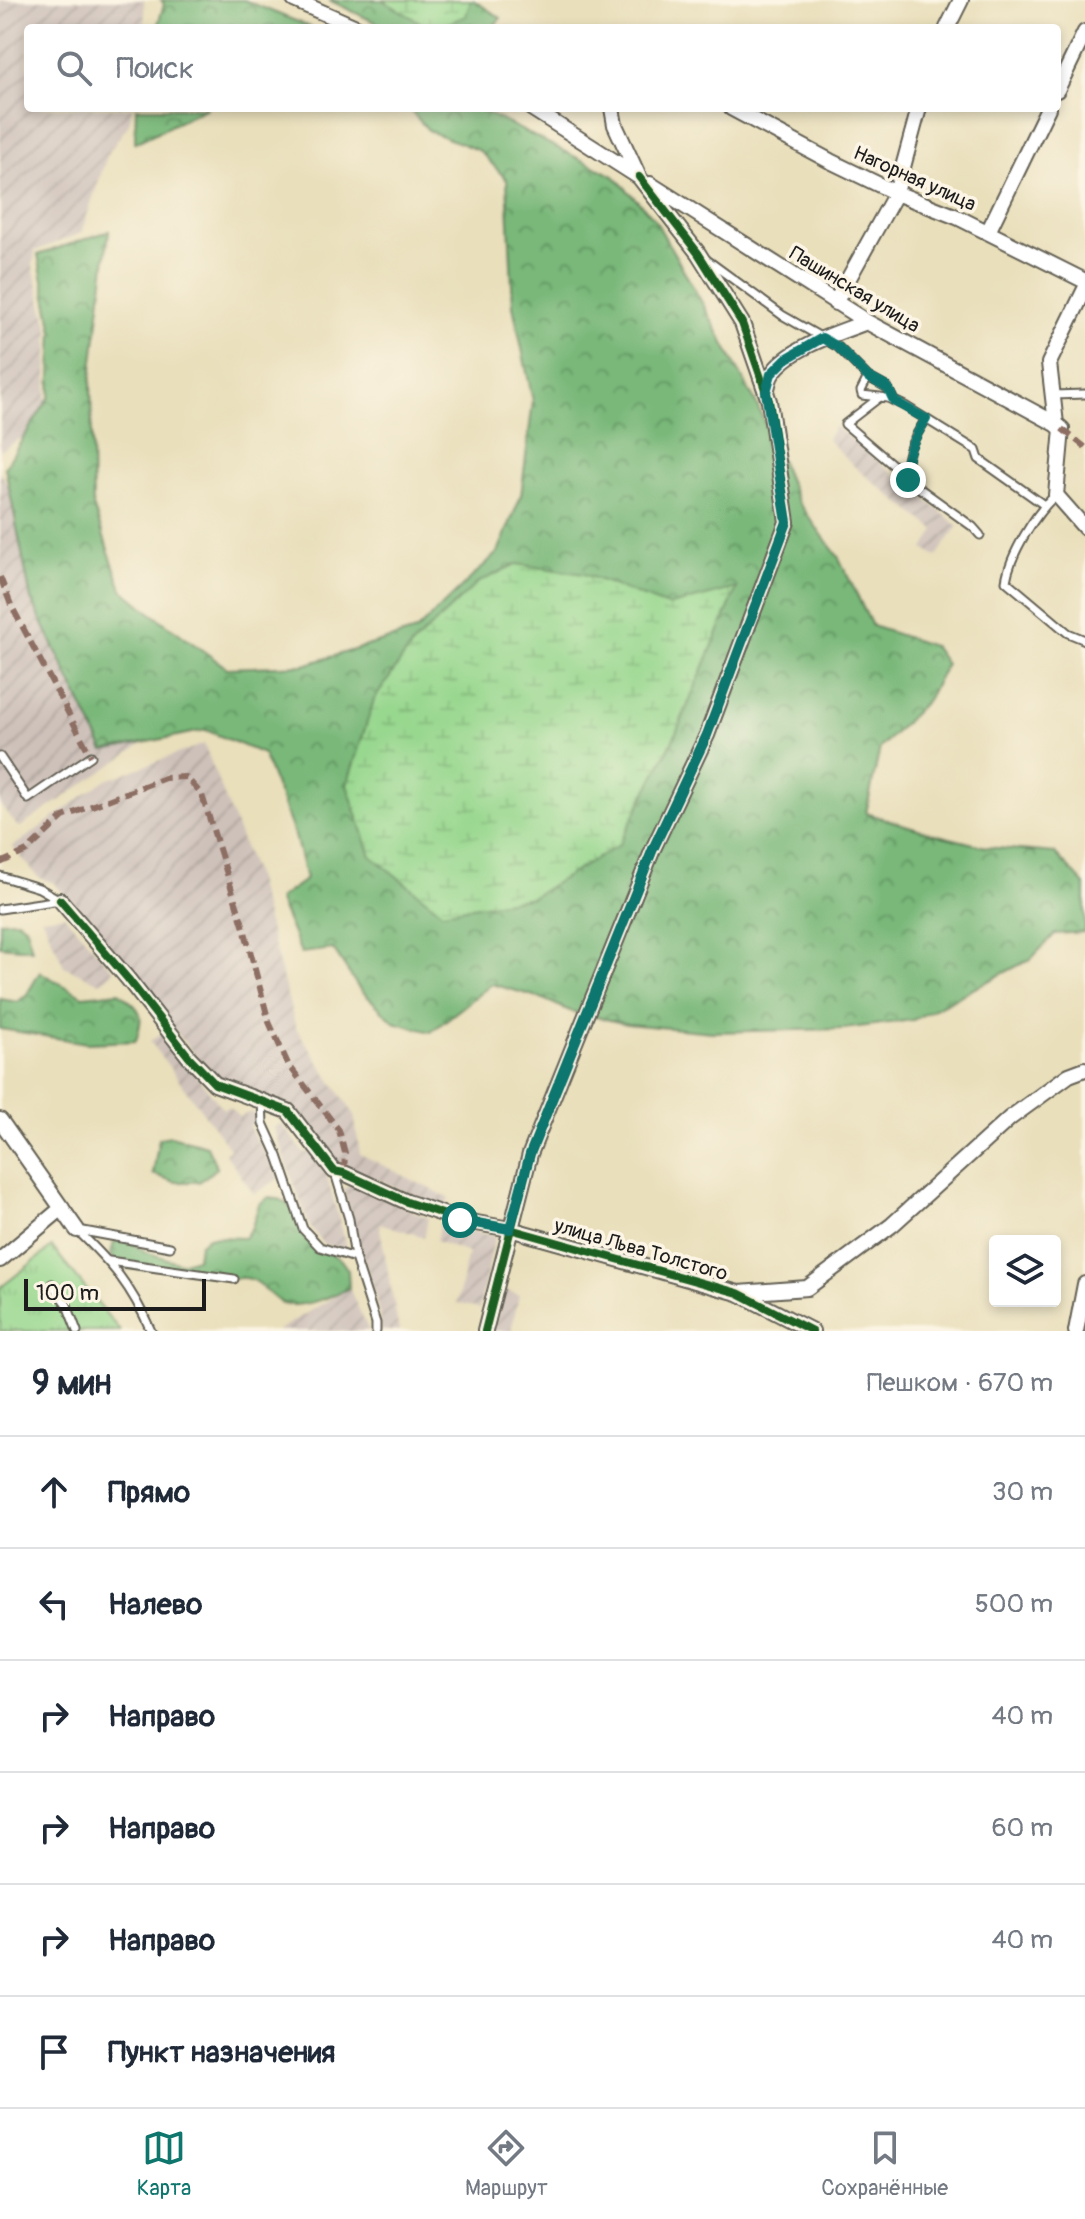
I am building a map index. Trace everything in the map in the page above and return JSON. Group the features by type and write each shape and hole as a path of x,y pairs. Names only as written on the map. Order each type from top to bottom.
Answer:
{"street":[{"path":"294,0 349,24"},
{"path":"949,24 961,0"},
{"path":"1061,82 1085,32"},
{"name":"Пашинская улица","path":"537,112 835,303 1056,424"},
{"path":"485,1331 530,1154 653,849 707,735 787,522 766,392 742,323 698,253 639,177 615,125 613,112"},
{"name":"Нагорная улица","path":"738,112 830,161 896,193 957,217 1085,281"},
{"path":"835,303 896,193 918,112"},
{"path":"988,232 1046,112"},
{"path":"1085,289 1049,363 1056,424 1062,429 1050,500 1085,528"},
{"path":"766,392 771,374 786,359 822,338 867,322"},
{"path":"60,900 189,1057 215,1084 288,1111 334,1171"},
{"name":"улица Льва Толстого","path":"738,1293 807,1288 892,1225 1010,1118 1069,1075 1085,1069"},
{"path":"0,1120 77,1230"},
{"name":"улица Льва Толстого","path":"334,1171 407,1202 460,1220 510,1229 738,1293 812,1331"},
{"path":"0,1260 62,1208"},
{"path":"1076,1331 1085,1284"}],"lane":[{"path":"698,253 782,315 838,347 868,377 888,388 894,401"},
{"path":"868,377 862,395 894,401 976,450 979,459 1050,500 1008,565 1006,581 1068,633 1085,640"},
{"path":"1053,395 1085,394"},
{"path":"880,397 845,424 908,480 980,535"},
{"path":"908,480 905,468 911,445 926,419"},
{"path":"0,757 28,799 91,756"},
{"path":"0,876 39,888 60,900"},
{"path":"0,909 60,900"},
{"path":"262,1102 263,1123 303,1229 320,1247 355,1258"},
{"path":"334,1171 376,1331"},
{"path":"77,1230 170,1247"},
{"path":"77,1230 109,1261 131,1289 151,1331"},
{"path":"109,1261 234,1279"},
{"path":"52,1284 67,1305 77,1331"}],"shaded area":[{"path":"0,0 144,0 145,24 24,24 24,112 131,112 129,124 108,153 81,233 35,251 33,266 49,331 45,424 0,451"},
{"path":"835,426 958,526 936,557 924,549 935,530 857,469 827,439"},
{"path":"0,471 144,743 19,828 0,805"},
{"path":"204,744 254,872 296,1028 354,1114 360,1154 449,1198 444,1210 364,1173 332,1163 287,1113 230,1096 163,1017 105,941 54,883 38,877 13,847 104,781"},
{"path":"64,915 114,971 100,983 64,966 42,918"},
{"path":"163,1033 223,1109 229,1107 240,1117 251,1112 257,1119 249,1127 280,1178 254,1194 225,1153 230,1149 150,1041"},
{"path":"281,1123 304,1153 310,1152 325,1170 348,1251 323,1244 309,1225 274,1128"},
{"path":"353,1183 428,1218 424,1237 379,1223 399,1331 381,1331 378,1307 343,1189"},
{"path":"440,1222 495,1236 479,1309 457,1303 468,1253 436,1241"},
{"path":"349,1288 369,1331 277,1331"},
{"path":"505,1290 519,1295 511,1331 492,1331"}],"green space":[{"path":"161,0 244,0 303,24 158,24 164,4"},
{"path":"329,0 473,0 501,18 496,24 379,24"},
{"path":"382,0 471,0 466,16 447,24 423,24"},
{"path":"136,112 199,112 135,143"},
{"path":"412,112 485,112 614,176 654,218 757,405 798,502 839,558 872,626 933,646 946,664 927,700 880,748 866,813 986,847 1055,853 1085,885 1085,932 1055,934 1031,959 913,1020 843,1029 712,1032 627,1024 570,1011 541,998 492,984 431,1032 394,1022 358,987 333,949 301,953 278,899 306,879 295,836 263,754 206,730 104,751 31,599 5,467 50,396 53,332 38,255 109,231 91,378 93,506 122,589 227,668 304,665 416,631 498,552 521,496 533,401 513,306 507,180 480,151 429,131"},
{"path":"516,564 584,574 667,606 737,588 673,740 619,845 532,897 442,912 371,856 347,785 374,700 412,645 477,583"},
{"path":"17,920 26,927 32,949 0,946 0,921"},
{"path":"40,972 83,996 119,992 140,1013 136,1041 87,1043 0,1029 0,999 18,1002 27,994"},
{"path":"171,1136 207,1146 217,1168 199,1182 175,1182 153,1174 159,1138"},
{"path":"269,1197 291,1207 299,1215 303,1229 320,1247 341,1260 348,1270 349,1288 316,1301 289,1305 276,1300 249,1279 176,1269 128,1269 117,1265 111,1254 114,1242 125,1239 146,1252 180,1263 197,1258 199,1245 208,1237 244,1238 252,1227 259,1204"},
{"path":"52,1247 120,1331 0,1331 0,1288"}],"marked path":[{"path":"1062,429 1085,447"},
{"path":"0,577 11,605 91,756"},
{"path":"0,863 27,851 63,817 165,778 186,777 202,795 244,928 269,1022 288,1064 339,1130 345,1153 344,1173"}],"cycle path":[{"path":"485,1331 530,1154 653,849 707,735 787,522 769,401 742,323 698,253 639,177"},
{"path":"60,900 189,1057 215,1084 288,1111 334,1171 407,1202 460,1220 510,1229 738,1293 812,1331"}],"route":[{"path":"460,1220 510,1229 530,1154 653,849 707,735 787,522 766,392 771,374 786,359 822,338 838,347 868,377 888,388 894,401 926,419 911,445 905,468 908,480"}]}
